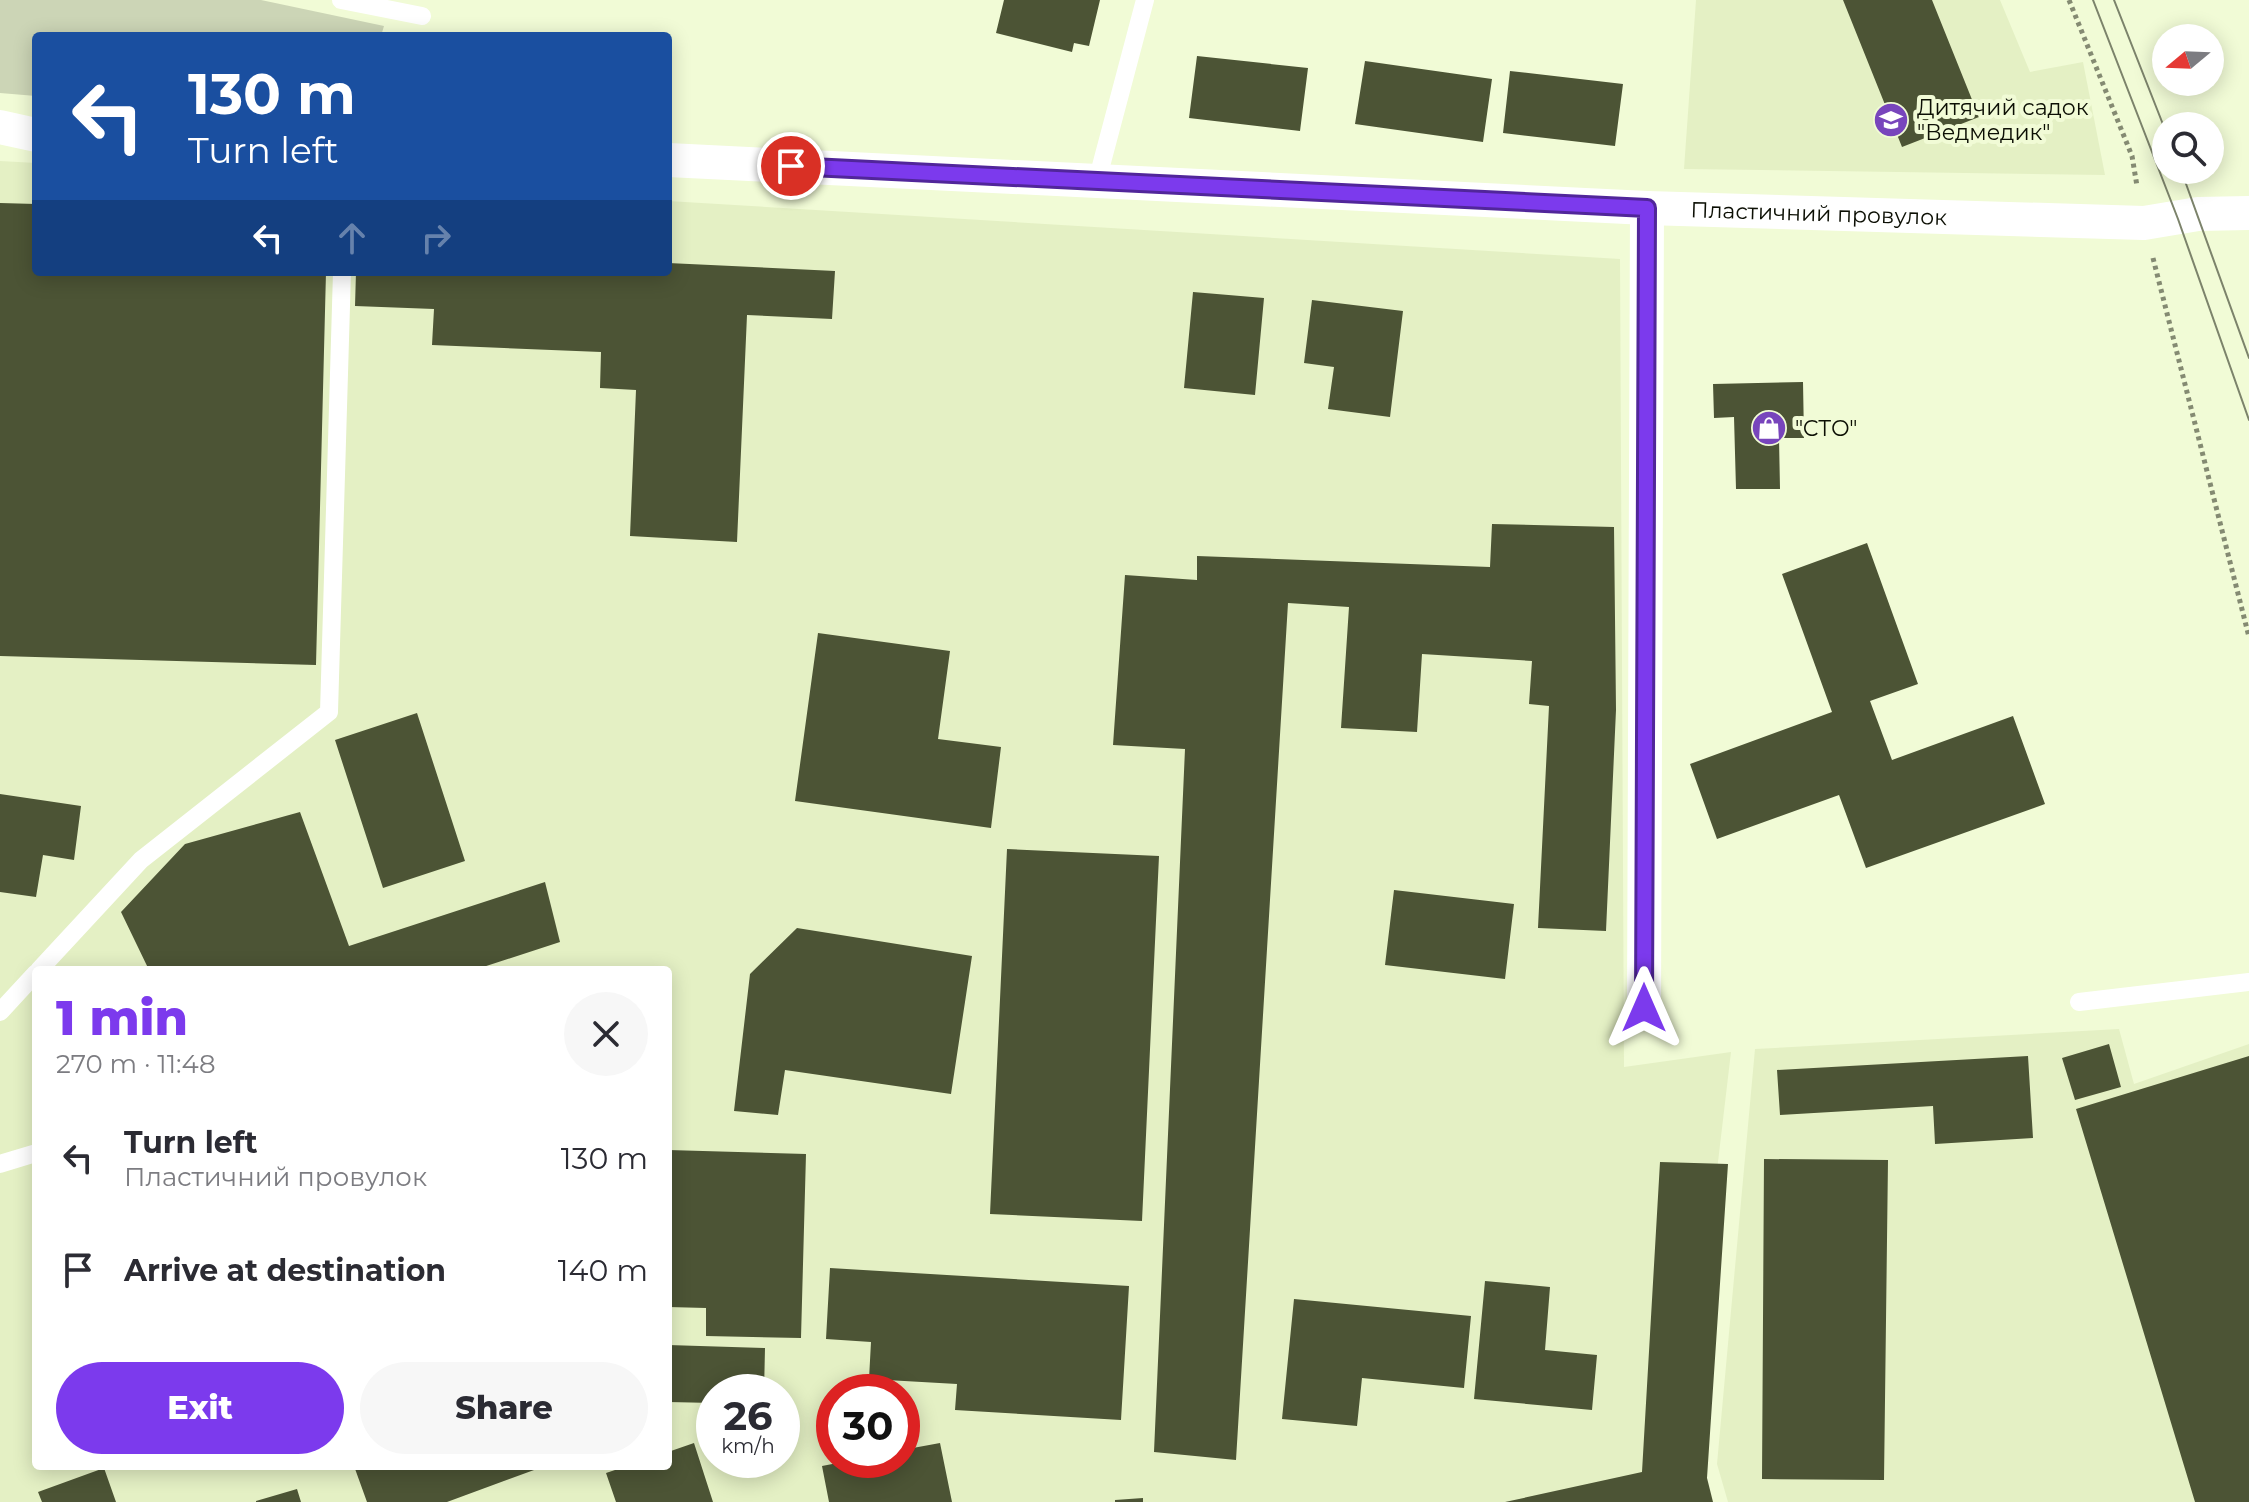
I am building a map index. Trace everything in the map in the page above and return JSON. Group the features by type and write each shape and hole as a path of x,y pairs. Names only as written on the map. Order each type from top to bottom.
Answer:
{"street":[{"path":"0,127 32,134"},
{"name":"Пластичний провулок","path":"672,160 1647,208 2144,223 2198,214 2249,213"},
{"path":"1644,1008 1647,208"}],"lane":[{"path":"341,0 422,16"},
{"path":"1097,181 1145,0"},
{"path":"42,966 141,860 329,712 342,276"},
{"path":"0,1012 32,977"},
{"path":"2079,1002 2249,982"},
{"path":"0,1164 32,1154"}],"path":[{"path":"2221,531 2249,637"}],"shaded area":[{"path":"0,0 261,0 384,26 382,32 32,32 32,96 0,93"},
{"name":"Дитячий садок \"Ведмедик\"","path":"1696,0 2000,0 2030,72 2083,62 2105,175 1684,169"},
{"path":"0,161 32,163 32,276 672,276 672,201 1620,259 1624,1067 1731,1052 1700,1314 1700,1502 0,1502"},
{"path":"2119,1029 2134,1084 2249,1044 2249,1502 1728,1502 1717,1464 1755,1049"}],"building":[{"path":"1004,0 1100,0 1089,46 1074,43 1072,52 996,33"},
{"path":"1843,0 1932,0 1979,117 1902,147"},
{"path":"1197,56 1308,68 1300,131 1189,118"},
{"path":"1365,61 1492,79 1483,142 1355,124"},
{"path":"1510,71 1623,84 1615,146 1503,133"},
{"path":"0,203 32,204 32,276 326,276 316,665 0,656"},
{"path":"672,263 835,271 832,319 747,315 737,542 630,536 636,390 600,388 601,352 432,345 434,309 355,306 356,276 672,276"},
{"path":"1193,292 1264,298 1255,395 1184,388"},
{"path":"1312,300 1403,311 1390,417 1328,409 1334,367 1304,363"},
{"name":"\"СТО\"","path":"1803,382 1804,438 1779,438 1780,489 1736,489 1734,417 1714,418 1713,384"},
{"path":"1492,524 1614,527 1616,710 1606,931 1538,928 1549,706 1529,704 1532,661 1422,654 1417,732 1341,728 1349,607 1288,603 1236,1460 1154,1452 1185,749 1113,745 1125,575 1197,580 1197,556 1490,567"},
{"path":"1867,543 1918,684 1870,701 1892,760 2013,716 2045,804 1866,868 1839,795 1717,839 1690,764 1832,712 1782,574"},
{"path":"818,633 950,651 938,739 1001,747 991,828 795,801"},
{"path":"417,713 465,861 383,888 335,740"},
{"path":"0,794 81,806 74,860 43,855 36,897 0,892"},
{"path":"300,812 349,946 545,882 560,942 486,966 147,966 121,912 185,844"},
{"path":"1007,849 1159,856 1142,1221 990,1214"},
{"path":"1394,890 1514,904 1505,979 1385,965"},
{"path":"797,928 972,956 951,1094 785,1070 778,1115 734,1111 750,974"},
{"path":"2109,1044 2121,1087 2075,1100 2062,1058"},
{"path":"2028,1056 2033,1138 1935,1144 1933,1106 1780,1115 1777,1070"},
{"path":"2249,1056 2249,1502 2195,1502 2076,1109"},
{"path":"672,1150 806,1154 801,1338 706,1336 706,1308 672,1307"},
{"path":"1764,1159 1888,1160 1884,1480 1762,1479"},
{"path":"1660,1162 1728,1164 1707,1478 1713,1502 1505,1502 1642,1472"},
{"path":"830,1268 1129,1286 1121,1420 955,1410 957,1384 920,1382 920,1374 869,1374 871,1342 826,1339"},
{"path":"1485,1281 1550,1287 1545,1350 1597,1355 1592,1410 1474,1399"},
{"path":"1294,1299 1471,1316 1464,1388 1362,1378 1357,1426 1282,1419"},
{"path":"672,1345 765,1348 764,1374 696,1374 696,1403 672,1402"},
{"path":"694,1443 696,1478 705,1478 713,1502 616,1502 606,1473 615,1470 672,1470 672,1451"},
{"path":"940,1443 952,1502 829,1502 824,1478 920,1478 920,1447"},
{"path":"105,1470 116,1502 42,1502 38,1492"},
{"path":"355,1470 534,1470 447,1502 367,1502"},
{"path":"297,1489 301,1502 256,1502 256,1501"},
{"path":"1143,1498 1143,1502 1115,1502 1115,1500"}],"tram line":[{"path":"2093,0 2178,219 2249,420"},
{"path":"2114,0 2158,112"},
{"path":"2186,184 2249,358"}],"place":[{"name":"Дитячий садок \"Ведмедик\"","path":"1891,120"},
{"name":"\"СТО\"","path":"1769,428"}],"route":[{"path":"791,166 1647,208 1644,1008"}]}
